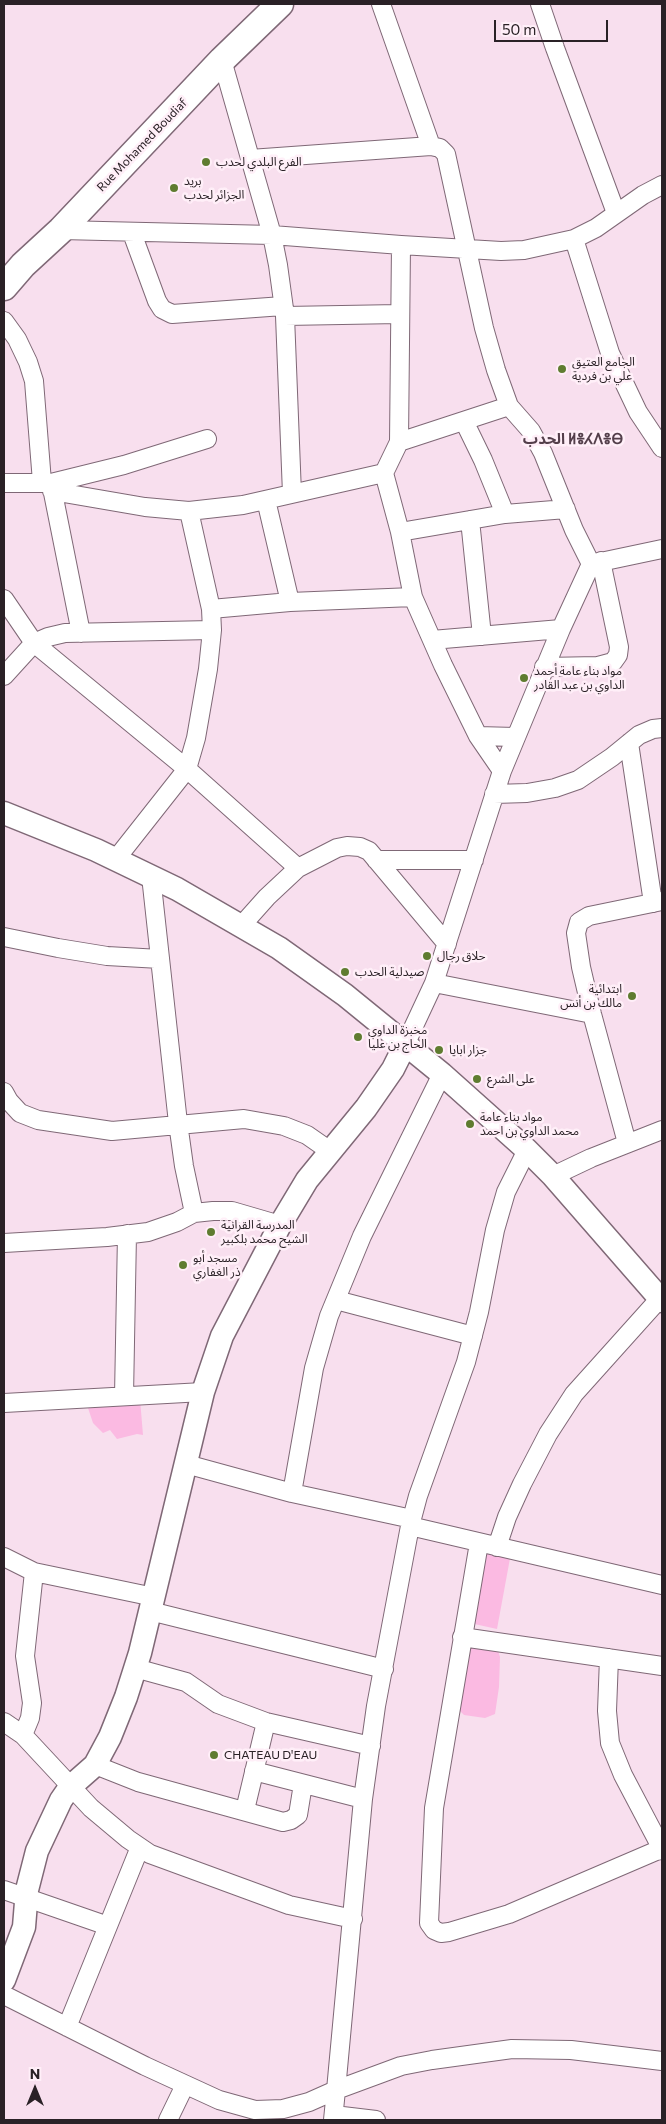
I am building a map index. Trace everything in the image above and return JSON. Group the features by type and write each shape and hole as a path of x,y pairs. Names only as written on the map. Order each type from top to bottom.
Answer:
{"main road":[{"name":"Rue Mohamed Boudiaf","path":"4,287 23,265 61,230 222,60 280,4"}],"street":[{"path":"381,4 431,146"},
{"path":"540,4 554,48 616,213"},
{"path":"222,60 272,235 284,311 292,494"},
{"path":"250,159 431,146 440,148 446,154 486,337 496,370 509,406 531,431 543,453 566,508 596,562 619,646 618,655 613,662 598,666 544,667"},
{"path":"61,230 272,235 466,249 524,250 574,239 596,228 616,213 662,185"},
{"path":"132,233 157,301 162,309 172,314 284,311 399,314"},
{"path":"574,239 613,360 638,412 662,448"},
{"path":"401,245 399,442 384,472 400,532 413,597 478,736 502,771"},
{"path":"4,321 17,339 28,362 34,381 48,486 81,633"},
{"path":"399,442 509,406"},
{"path":"464,421 483,460 505,514"},
{"path":"48,486 207,439"},
{"path":"4,483 48,486 145,507 189,510 243,505 384,472"},
{"path":"266,500 290,602"},
{"path":"400,532 505,514 566,508"},
{"path":"116,859 187,769 196,738 202,708 212,630 211,609 189,510"},
{"path":"470,520 482,636"},
{"path":"596,562 662,549"},
{"path":"4,1980 24,1927 27,1898 37,1851 60,1800 70,1787 95,1765 110,1737 136,1668 203,1392 222,1336 280,1225 307,1180 366,1108 393,1069 406,1044 434,983 494,794 515,737 561,629 596,562"},
{"path":"211,609 290,602 413,597"},
{"path":"4,599 34,643 187,769 298,868"},
{"path":"432,640 561,629"},
{"path":"4,676 34,643 65,633 212,630"},
{"path":"494,794 527,793 555,788 578,780 612,757 639,735 653,729 662,728"},
{"path":"478,736 515,737"},
{"path":"627,1143 592,1014 581,967 576,933 579,922 589,916 658,902 629,743"},
{"path":"4,813 116,859 151,876 242,925 345,994 442,1074 527,1150 553,1176 662,1298 574,1394 548,1434 511,1508 497,1548"},
{"path":"242,925 267,897 298,868 337,848 347,846 360,847 369,851 447,944"},
{"path":"376,860 474,860"},
{"path":"151,876 178,1124 184,1166 194,1213"},
{"path":"4,937 107,956 160,959"},
{"path":"434,983 592,1014"},
{"path":"292,1492 314,1368 329,1316 362,1236 442,1074"},
{"path":"4,1092 20,1113 38,1120 112,1131 244,1119 284,1126 307,1135 330,1151"},
{"path":"553,1176 627,1143 662,1130"},
{"path":"376,2120 334,2117 363,1799 376,1706 411,1523 464,1370 495,1230 506,1192 527,1150"},
{"path":"4,1242 148,1232 177,1222 194,1213 232,1211 280,1225"},
{"path":"124,1396 127,1234"},
{"path":"336,1300 473,1336"},
{"path":"4,1403 203,1392"},
{"path":"186,1464 411,1523 497,1548 662,1585"},
{"path":"479,1543 434,1808 429,1923 434,1930 441,1933 449,1932 509,1914 662,1850 623,1775 610,1743 607,1711 609,1658"},
{"path":"4,1557 34,1572 384,1669"},
{"path":"23,1735 30,1718 32,1703 25,1656 34,1572"},
{"path":"462,1637 662,1666"},
{"path":"136,1668 186,1682 218,1704 266,1722 371,1746"},
{"path":"4,1722 23,1735 91,1808 150,1854 289,1905 353,1918"},
{"path":"245,1810 266,1722"},
{"path":"95,1765 138,1782 283,1822 291,1820 298,1815 303,1784"},
{"path":"254,1771 363,1799"},
{"path":"67,2027 140,1847"},
{"path":"4,1890 108,1926"},
{"path":"4,1995 184,2085 219,2100 255,2110 283,2109 308,2102 401,2066 465,2054 512,2049 571,2050 662,2061"},
{"path":"168,2120 184,2085"}],"shaded area":[{"path":"140,1399 143,1435 137,1434 117,1439 110,1430 103,1433 93,1423 86,1402"},
{"path":"484,1548 511,1553 497,1629 470,1623"},
{"path":"469,1641 496,1644 500,1657 499,1687 495,1714 485,1718 464,1715 456,1707"}],"place":[{"name":"الفرع البلدي لحدب","path":"206,162"},
{"name":"بريد الجزائر لحدب","path":"174,188"},
{"name":"الجامع العتيق علي بن فردية","path":"562,369"},
{"name":"مواد بناء عامة أحمد الداوي بن عبد القادر","path":"524,678"},
{"name":"حلاق رجال","path":"427,956"},
{"name":"صيدلية الحدب","path":"345,972"},
{"name":"ابتدائية مالك بن أنس","path":"632,996"},
{"name":"مخبزة الداوي الحاج بن عليا","path":"358,1037"},
{"name":"جزار ابايا","path":"439,1050"},
{"name":"على الشرع","path":"477,1079"},
{"name":"مواد بناء عامة محمد الداوي بن احمد","path":"470,1124"},
{"name":"المدرسة القرانية الشيح محمد بلكبير","path":"211,1232"},
{"name":"مسجد أبو ذر الغفاري","path":"183,1265"},
{"name":"CHATEAU D'EAU","path":"214,1755"}],"district":[{"name":"الحدب ⵍⴻⵃⴷⴻⴱ","path":"573,439"}]}
